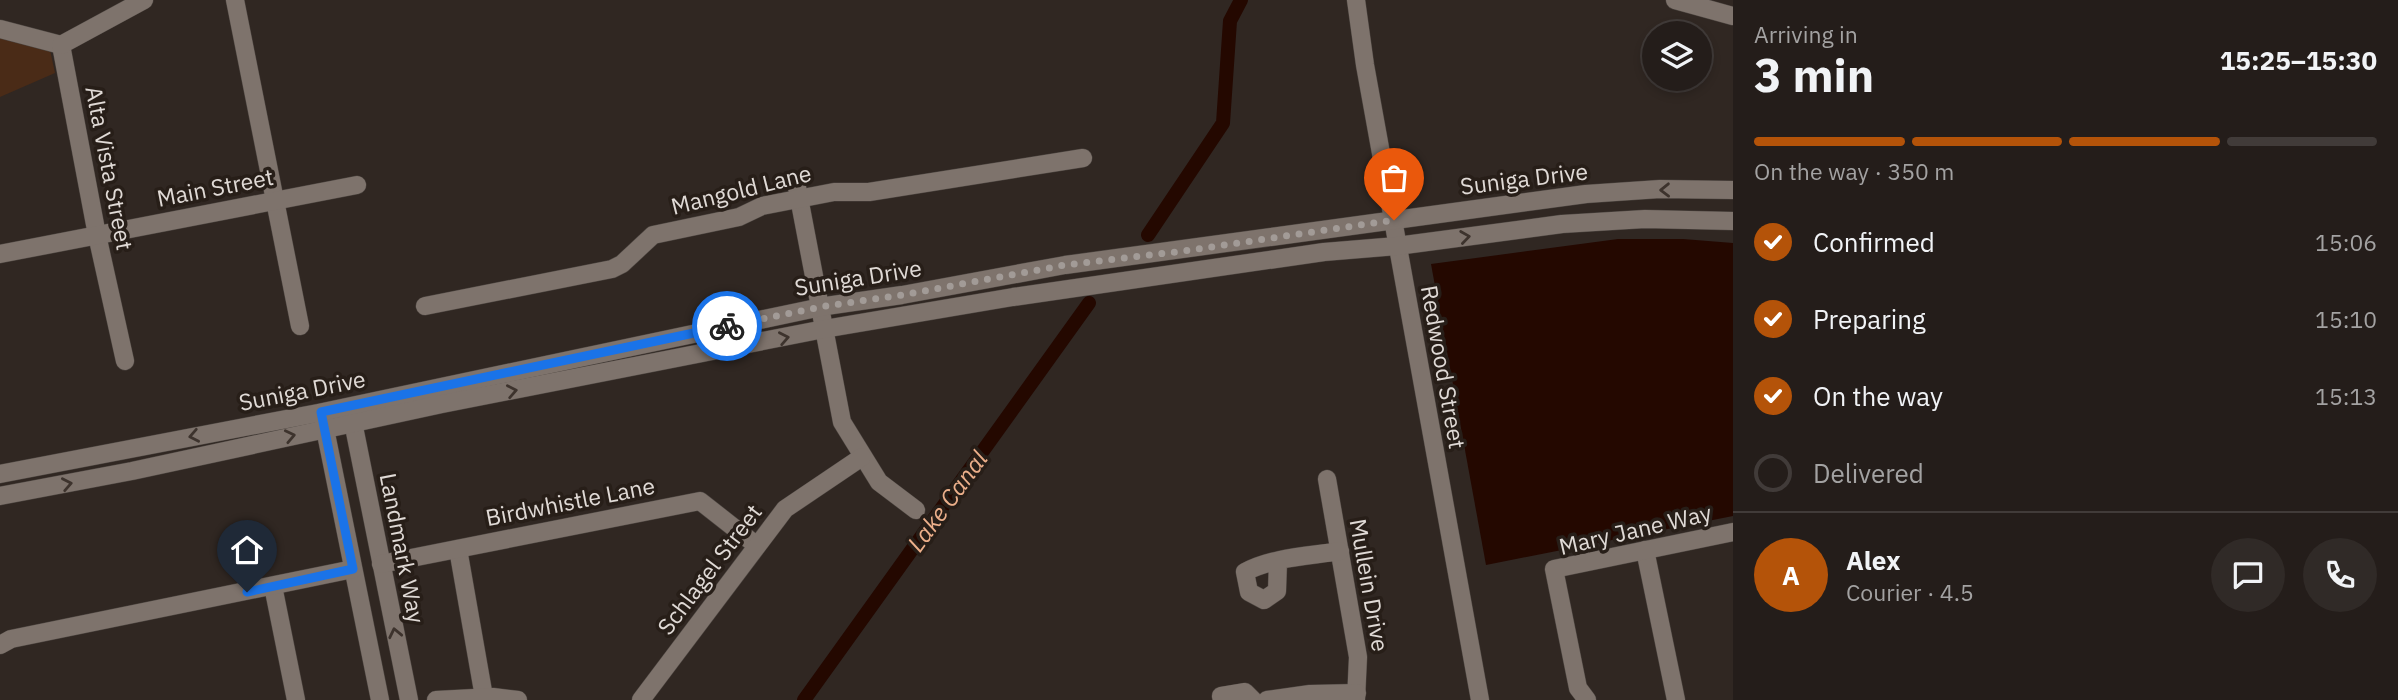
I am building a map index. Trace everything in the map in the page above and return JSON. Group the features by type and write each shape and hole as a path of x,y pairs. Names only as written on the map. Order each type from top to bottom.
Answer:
{"street":[{"path":"0,29 61,45 144,0"},
{"path":"235,0 300,326"},
{"name":"Redwood Street","path":"1356,0 1397,246 1480,700"},
{"path":"1675,0 1733,16"},
{"name":"Alta Vista Street","path":"61,45 97,235 125,361"},
{"name":"Mangold Lane","path":"425,306 612,269 622,264 636,248 653,235 739,217 797,190 869,192 1083,158"},
{"name":"Main Street","path":"0,254 357,185"},
{"name":"Suniga Drive","path":"0,474 323,420 820,307 1065,265 1184,251 1586,194 1660,189 1733,190"},
{"path":"797,190 842,422 879,482 916,510"},
{"name":"Suniga Drive","path":"351,414 1039,293 1324,252 1397,246 1562,224 1646,219 1733,221"},
{"name":"Landmark Way","path":"351,414 409,700"},
{"path":"323,420 380,700"},
{"name":"Suniga Drive","path":"0,496 132,471 323,420"},
{"name":"Schlagel Street","path":"642,700 785,509 862,457"},
{"name":"Mullein Drive","path":"1327,479 1359,657 1357,696"},
{"name":"Birdwhistle Lane","path":"381,564 700,501 756,545"},
{"name":"Mary Jane Way","path":"1587,700 1578,688 1555,569 1733,532"},
{"path":"458,549 484,697"},
{"path":"1645,550 1675,700"},
{"path":"1278,562 1340,551"},
{"path":"0,645 11,639 353,569"},
{"path":"274,586 296,700"},
{"path":"1222,700 1221,696 1245,692 1253,700"},
{"path":"1267,700 1310,694 1357,696"},
{"path":"436,700 484,697 518,700"}],"shaded area":[{"path":"0,38 50,50 55,73 0,97"},
{"path":"1618,239 1683,239 1733,243 1733,516 1486,565 1431,264"}],"waterway":[{"name":"Lake Canal","path":"1148,235 1223,123 1230,21 1241,0"},
{"name":"Lake Canal","path":"804,700 1089,303"}],"way so far":[{"path":"727,326 1065,265 1184,251 1394,220"}],"route":[{"path":"247,592 353,569 321,412 727,326"}]}
